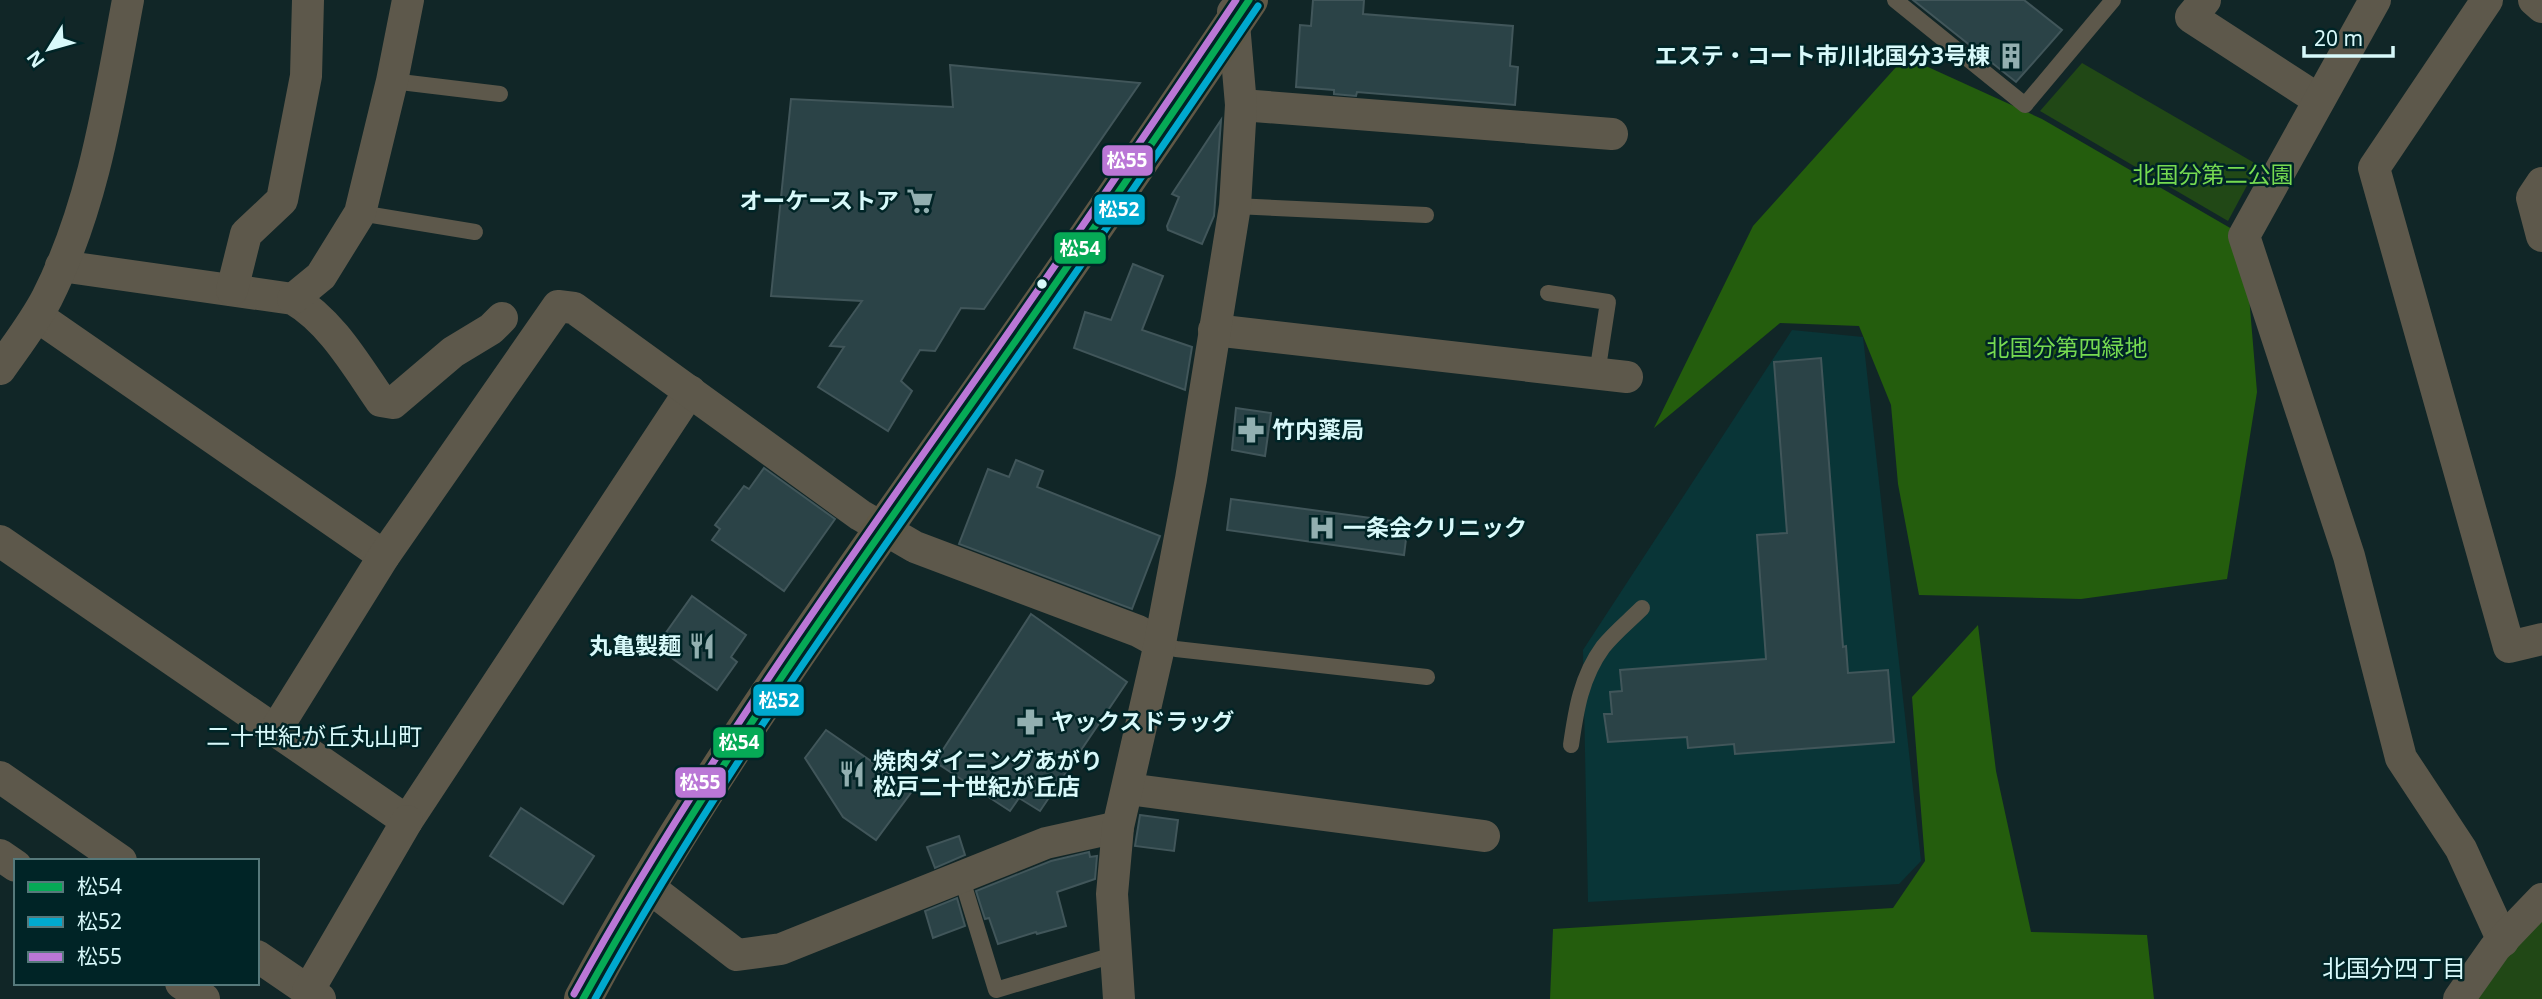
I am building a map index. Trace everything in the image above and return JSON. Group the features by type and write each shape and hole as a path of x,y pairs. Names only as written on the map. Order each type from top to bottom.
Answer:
{"main road":[{"path":"583,999 646,885 757,711 1046,299 1239,8"}],"street":[{"path":"0,369 37,316 73,238 111,98 128,0"},
{"path":"232,290 246,234 282,200 306,76 308,0"},
{"path":"293,299 321,276 360,213 408,0"},
{"path":"2205,0 2191,16 2319,100"},
{"path":"2375,0 2244,236 2349,556 2401,758 2460,849 2503,941"},
{"path":"2487,0 2374,167 2509,647 2542,639"},
{"path":"2534,0 2542,7"},
{"path":"1119,999 1112,894 1118,827 1160,643 1191,479 1235,206 1241,105 1239,8"},
{"path":"1241,105 1612,134"},
{"path":"2542,183 2532,198 2542,236"},
{"path":"61,266 293,299 308,307 342,345 381,401 393,403 453,352 491,329 502,317"},
{"path":"275,731 384,556 558,306 574,308 860,515 915,547 1138,631 1160,643"},
{"path":"37,316 384,556"},
{"path":"1214,330 1612,376"},
{"path":"259,957 314,995 407,821 690,391"},
{"path":"0,541 407,821"},
{"path":"0,776 118,859"},
{"path":"1128,789 1484,836"},
{"path":"646,885 737,955 781,948 1046,843 1118,827"},
{"path":"2459,999 2503,941 2542,899"},
{"path":"184,985 204,999"}],"lane":[{"path":"1895,0 2025,105 2107,2"},
{"path":"392,80 500,94"},
{"path":"1235,206 1426,215"},
{"path":"360,213 475,232"},
{"path":"1548,293 1608,302 1612,376"},
{"path":"1571,745 1577,703 1589,669 1604,645 1642,608"},
{"path":"1160,643 1176,649 1427,677"},
{"path":"961,876 996,990 1117,954"}],"shaded area":[{"path":"1792,330 1863,337 1921,861 1899,884 1588,902 1583,650"}],"green space":[{"name":"北国分第四緑地","path":"1917,62 2042,119 2244,236 2257,392 2227,579 2081,599 1919,595 1898,484 1891,405 1859,326 1780,323 1654,428 1753,226 1897,66"},
{"name":"北国分第二公園","path":"2082,63 2258,165 2228,221 2040,111"},
{"path":"1978,625 1996,771 2031,932 2147,935 2154,999 1550,999 1553,929 1893,908 1925,861 1912,697"},
{"path":"2542,920 2542,999 2467,999"}],"building":[{"path":"1313,0 1364,0 1363,14 1513,26 1510,66 1518,67 1515,105 1357,92 1356,96 1334,94 1334,90 1296,87 1300,25 1311,26"},
{"name":"エステ・コート市川北国分3号棟","path":"1913,0 2024,0 2062,30 2016,82"},
{"name":"オーケーストア","path":"950,65 1140,83 984,309 961,308 935,351 920,350 901,381 912,391 888,431 818,387 844,347 830,346 862,301 771,296 791,99 953,107"},
{"path":"1221,120 1214,216 1202,244 1168,230 1167,226 1179,197 1172,194"},
{"path":"1133,264 1163,276 1142,330 1192,347 1185,390 1074,348 1085,312 1111,320"},
{"path":"1821,358 1843,647 1846,646 1848,673 1888,670 1894,742 1735,754 1734,744 1688,748 1687,737 1608,742 1604,714 1612,714 1610,692 1622,691 1620,670 1766,659 1757,535 1787,533 1774,362"},
{"name":"竹内薬局","path":"1236,408 1271,413 1265,456 1232,450"},
{"path":"1016,460 1043,471 1037,487 1160,536 1132,609 959,544 988,469 1009,477"},
{"path":"764,468 835,519 784,591 712,540 720,529 715,525 744,486 749,489"},
{"name":"一条会クリニック","path":"1231,499 1408,523 1404,555 1227,530"},
{"name":"丸亀製麺","path":"692,596 746,635 731,657 737,662 717,690 669,656 673,651 660,641"},
{"name":"ヤックスドラッグ","path":"1031,614 1127,682 1040,811 1019,798 1010,811 935,762"},
{"name":"焼肉ダイニングあがり 松戸二十世紀が丘店","path":"826,730 913,790 876,840 843,817 805,758"},
{"path":"521,808 594,856 563,904 490,856"},
{"path":"1140,815 1178,820 1174,851 1135,846"},
{"path":"959,836 965,855 935,868 927,847"},
{"path":"1089,852 1090,857 1097,856 1095,879 1057,892 1066,926 998,944 989,918 985,919 976,891 1051,861"},
{"path":"957,898 965,926 933,938 925,911"}],"transit line":[{"name":"松55","path":"574,994 664,840 761,690 1236,0"},
{"name":"松54","path":"583,999 673,845 769,696 1249,0"},
{"name":"松52","path":"595,999 684,846 780,698 1258,6"}],"place":[{"name":"エステ・コート市川北国分3号棟","path":"2011,56"},
{"name":"オーケーストア","path":"920,201"},
{"name":"竹内薬局","path":"1251,430"},
{"name":"一条会クリニック","path":"1322,528"},
{"name":"丸亀製麺","path":"702,646"},
{"name":"ヤックスドラッグ","path":"1030,722"},
{"name":"焼肉ダイニングあがり 松戸二十世紀が丘店","path":"852,774"}],"district":[{"name":"二十世紀が丘丸山町","path":"314,737"},
{"name":"北国分四丁目","path":"2394,969"}]}
